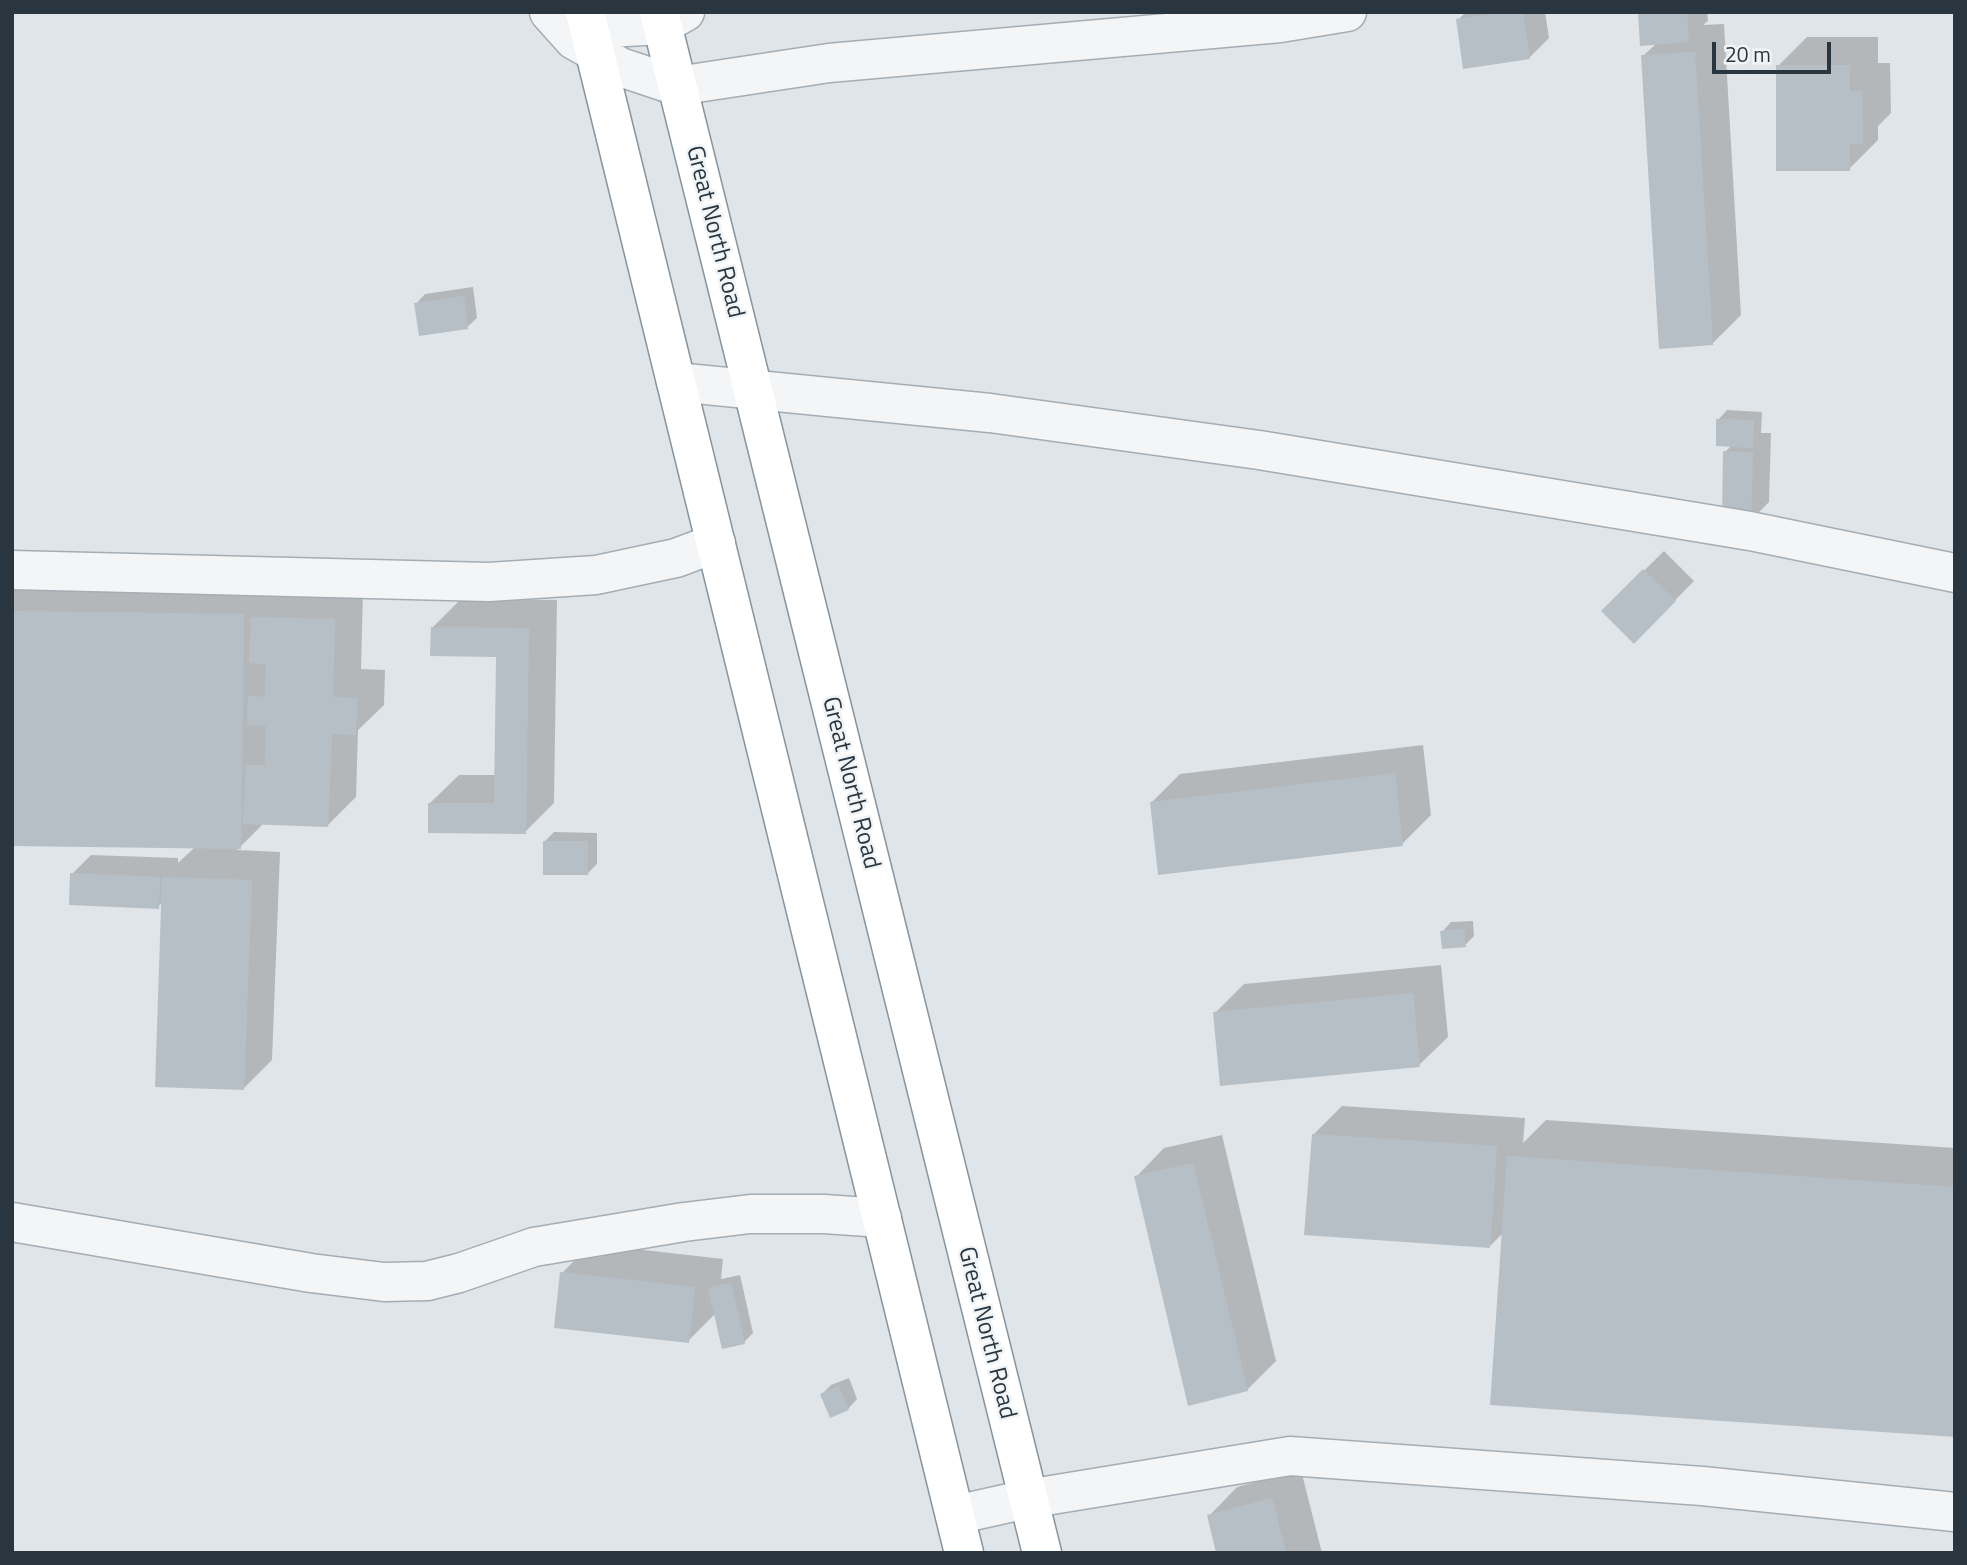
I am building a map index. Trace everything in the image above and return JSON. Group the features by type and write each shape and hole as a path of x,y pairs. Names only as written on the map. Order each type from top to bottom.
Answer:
{"highway":[{"name":"Great North Road","path":"669,16 677,86 1042,1553"},
{"path":"590,31 964,1553"}],"street":[{"path":"549,12 574,40 590,31 669,16"},
{"path":"590,31 620,66 677,86 829,63 1280,23 1347,12"},
{"path":"676,382 990,413 1259,450 1750,531 1955,573"},
{"path":"12,570 489,582 596,575 676,558 716,543"},
{"path":"12,1222 311,1273 384,1282 427,1280 459,1273 534,1247 684,1222 750,1214 824,1214 882,1218"},
{"path":"955,1515 1027,1499 1290,1456 1702,1486 1955,1512"}],"building":[{"path":"1523,12 1530,59 1463,69 1456,19"},
{"path":"1638,12 1687,12 1689,42 1640,46"},
{"path":"1695,52 1713,345 1659,349 1641,55"},
{"path":"1776,65 1850,65 1850,91 1862,91 1863,144 1850,144 1850,171 1776,171"},
{"path":"464,296 468,329 419,336 414,303"},
{"path":"1716,419 1754,420 1753,448 1716,446"},
{"path":"1723,451 1753,452 1751,523 1722,522"},
{"path":"1643,569 1676,601 1634,644 1601,611"},
{"path":"12,611 244,614 241,849 12,846"},
{"path":"251,617 335,619 333,697 357,698 356,735 332,734 328,827 243,824 246,765 265,765 266,726 247,725 248,696 265,697 266,664 249,663"},
{"path":"431,627 529,628 526,834 428,833 428,803 494,803 496,657 430,656"},
{"path":"1395,773 1403,846 1158,875 1150,802"},
{"path":"543,841 588,841 588,875 543,875"},
{"path":"70,873 160,877 159,909 69,905"},
{"path":"162,877 252,880 244,1090 155,1087"},
{"path":"1464,929 1466,947 1442,949 1440,931"},
{"path":"1413,993 1420,1067 1220,1086 1213,1012"},
{"path":"1312,1134 1497,1146 1490,1248 1304,1235"},
{"path":"1507,1156 1955,1187 1955,1437 1490,1405"},
{"path":"1193,1163 1248,1391 1188,1406 1134,1176"},
{"path":"560,1272 695,1287 689,1343 554,1328"},
{"path":"731,1283 745,1344 722,1349 708,1288"},
{"path":"839,1386 849,1410 830,1418 820,1394"},
{"path":"1272,1498 1286,1553 1216,1553 1207,1515"}]}
